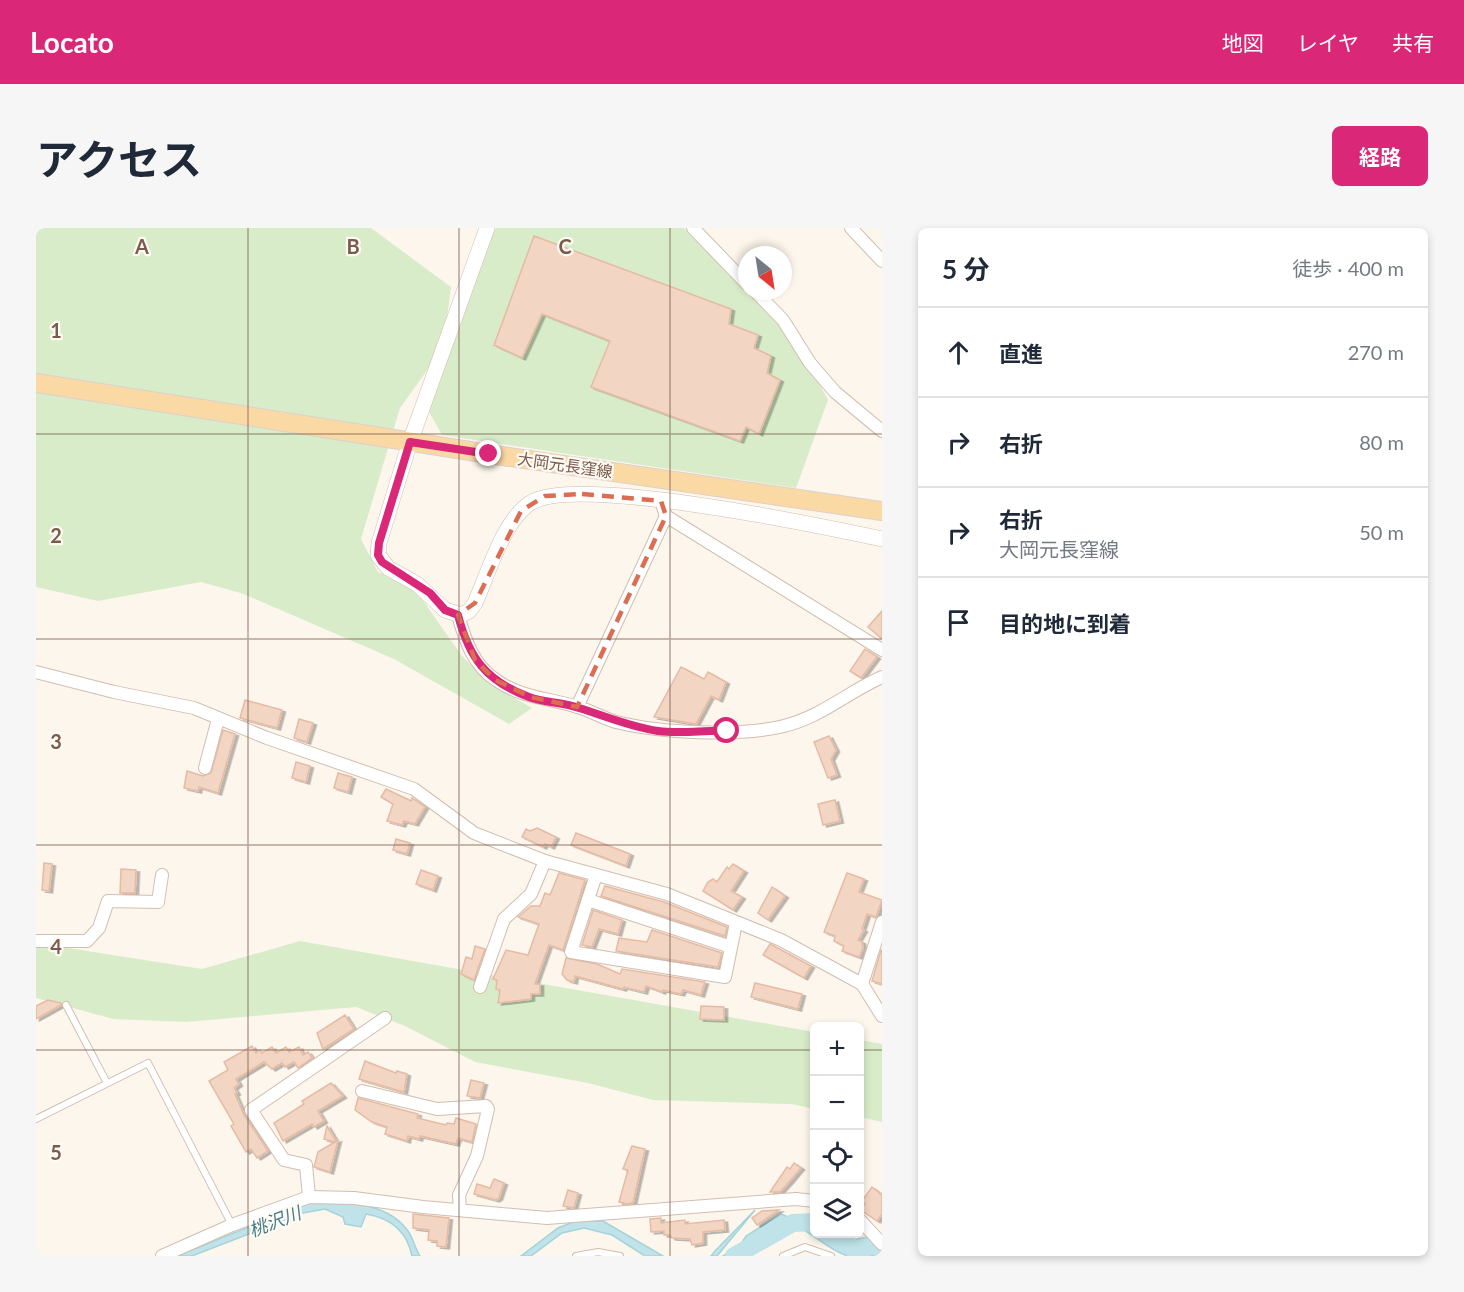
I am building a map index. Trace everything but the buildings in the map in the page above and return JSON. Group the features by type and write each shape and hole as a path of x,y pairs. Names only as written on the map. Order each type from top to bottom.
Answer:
{"main road":[{"name":"大岡元長窪線","path":"36,383 410,442 882,511"}],"street":[{"path":"487,228 410,442 379,543 378,555 388,568 417,584 445,610 458,615 469,611 509,526 532,502 561,494 661,501 733,511 882,539"},
{"path":"693,228 738,275"},
{"path":"851,228 882,261"},
{"path":"764,300 783,320 810,363 835,392 882,431"},
{"path":"661,501 666,516 882,651"},
{"path":"577,707 666,516"},
{"path":"458,615 465,640 475,660 495,680 530,698 577,707 614,721 659,731 756,731 811,718 882,677"},
{"path":"36,672 114,692 194,708 218,719 414,789 461,827 545,861 667,894 781,940 862,984 882,1016"},
{"path":"205,768 218,719"},
{"path":"480,987 504,920 531,894 545,861"},
{"path":"36,941 87,940 99,928 108,901 158,902 162,875"},
{"path":"596,875 571,952 725,977 736,923"},
{"path":"588,900 731,947"},
{"path":"862,984 882,922"},
{"path":"309,1197 306,1165 284,1160 251,1110 385,1018"},
{"path":"362,1091 437,1109 486,1106 488,1109 477,1156 459,1195 460,1210"},
{"path":"162,1256 232,1225 309,1197 354,1198 548,1218 796,1199 810,1201"},
{"path":"864,1224 882,1244"}],"lane":[{"path":"66,1005 107,1083"},
{"path":"36,1119 148,1063 232,1225"},
{"path":"783,1256 804,1247 831,1256"},
{"path":"576,1256 598,1252 620,1256"}],"highlighted area":[{"path":"582,494 661,501 666,516 577,707 530,697 495,680 475,660 458,615 475,603 521,511 545,496"}],"green space":[{"path":"36,228 371,228 451,287 443,348 400,408 361,539 378,572 417,592 462,656 491,685 532,708 509,724 394,659 241,593 201,582 98,601 36,587"},
{"path":"496,228 684,228 738,282 738,300 758,300 791,331 828,400 796,488 442,435 428,410 465,288"},
{"path":"300,941 810,1031 810,1108 792,1104 653,1100 588,1083 475,1062 405,1026 356,1007 186,1022 113,1019 36,998 36,946 55,946 202,969"},
{"path":"864,1041 882,1044 882,1122 864,1118"}],"water":[{"path":"313,1201 352,1203 389,1214 408,1231 420,1256 412,1256 406,1239 390,1222 366,1214 361,1227 345,1224 343,1217 325,1209 303,1213 192,1256 177,1256"},
{"path":"755,1210 717,1256 711,1256 715,1251"},
{"path":"781,1214 810,1226 810,1234 786,1223 732,1256 723,1256 739,1247 746,1236"},
{"path":"576,1221 603,1221 663,1256 645,1256 612,1235 584,1228 562,1233 531,1256 521,1256 558,1228"},
{"path":"868,1237 882,1252 882,1256 848,1256 816,1238 833,1238 847,1245 857,1239"}],"waterway":[{"name":"桃沢川","path":"734,1256 793,1223 810,1222"},
{"name":"桃沢川","path":"841,1238 861,1256"}],"route":[{"path":"489,454 410,442 379,543 378,555 382,562 430,593 445,610 458,615 465,640 475,660 495,680 530,698 577,707 614,721 659,731 727,731"}]}
